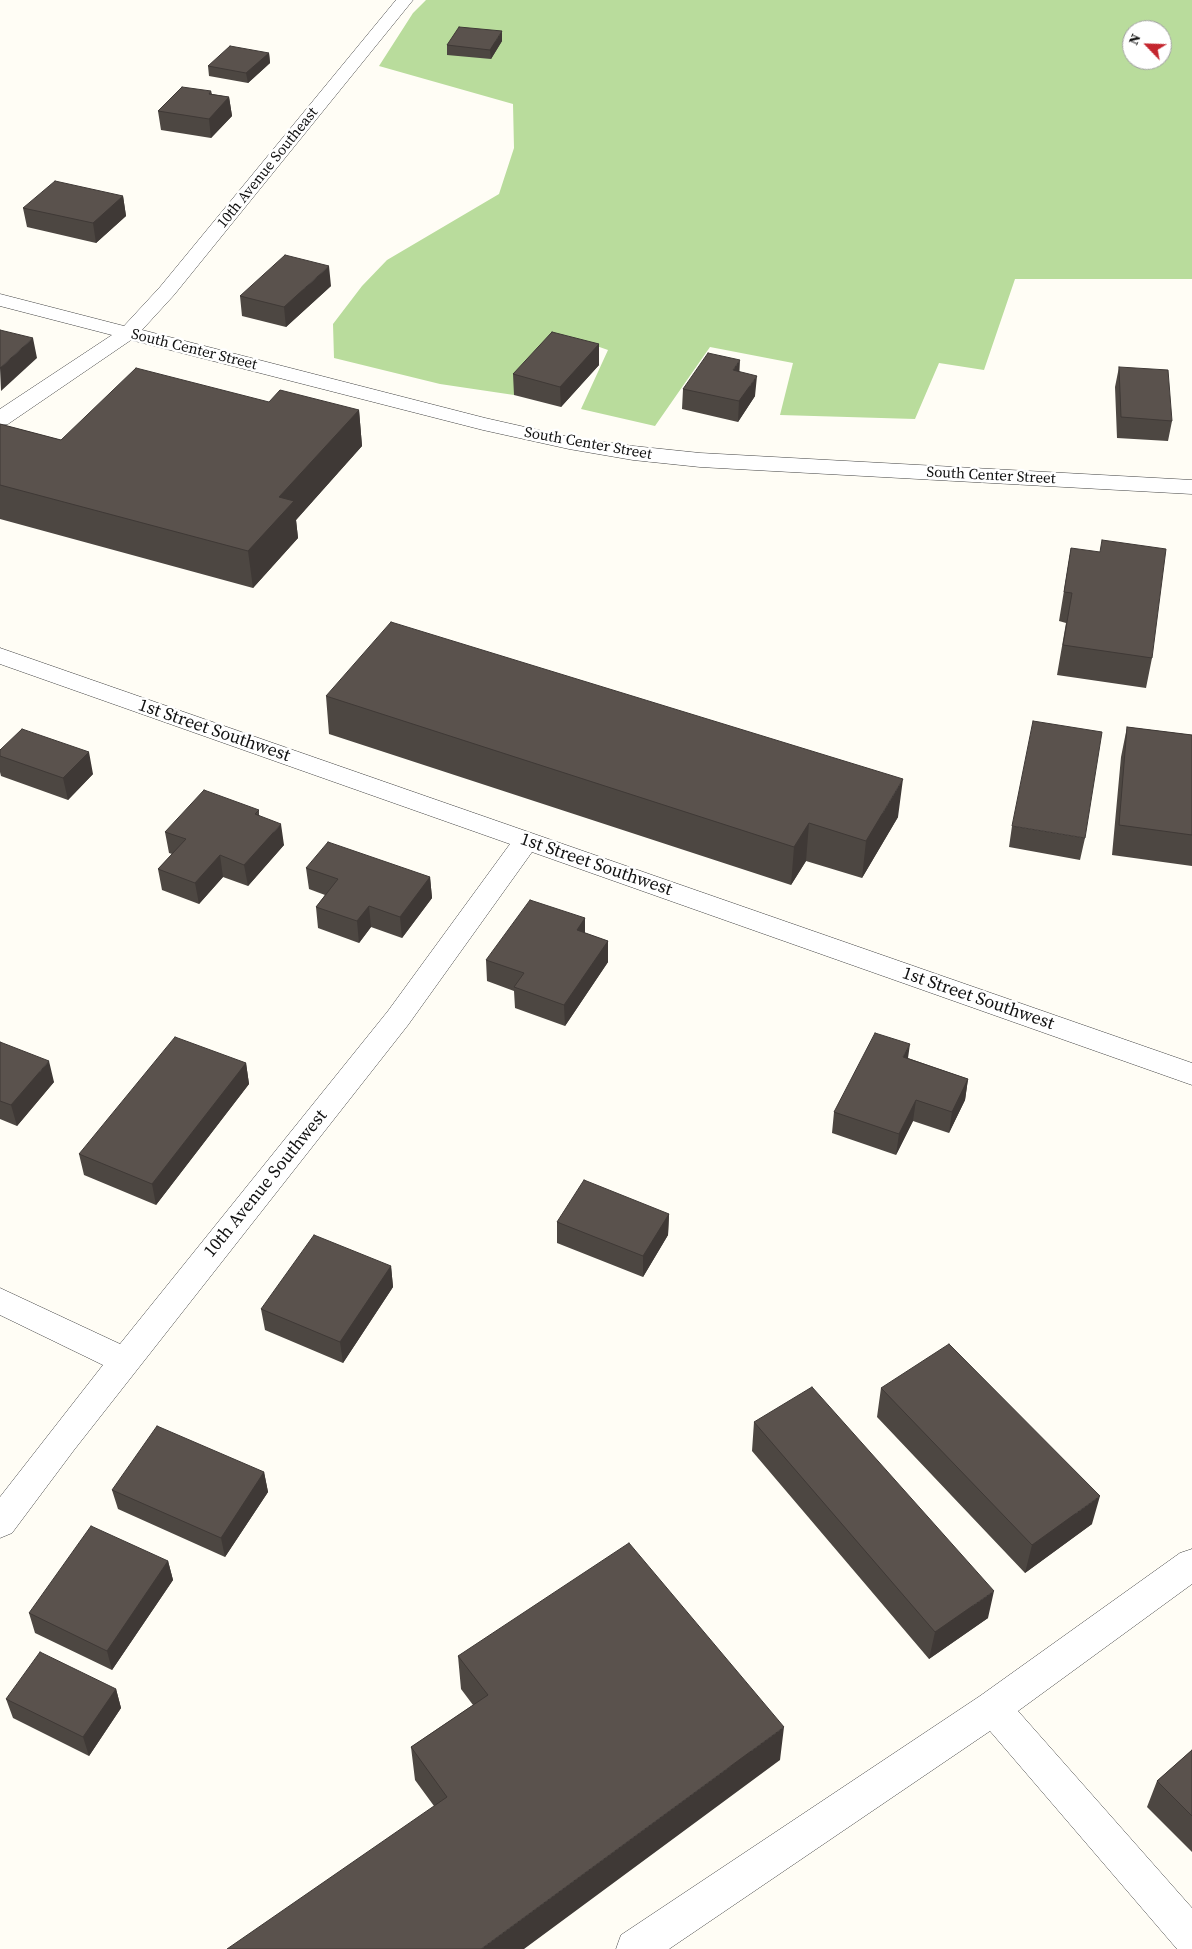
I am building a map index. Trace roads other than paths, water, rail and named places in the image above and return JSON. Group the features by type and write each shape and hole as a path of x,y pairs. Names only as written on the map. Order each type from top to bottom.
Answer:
{"street":[{"name":"10th Avenue Southeast","path":"128,333 167,291 405,0"},
{"name":"South Center Street","path":"0,300 484,424 569,443 634,453 700,460 1192,487"},
{"path":"0,419 128,333"},
{"name":"1st Street Southwest","path":"0,656 1192,1074"},
{"name":"10th Avenue Southwest","path":"0,1523 125,1361 398,1018 527,840"},
{"path":"0,1301 125,1361"},
{"path":"635,1949 993,1708 1192,1564"},
{"path":"993,1708 1192,1936"}]}
